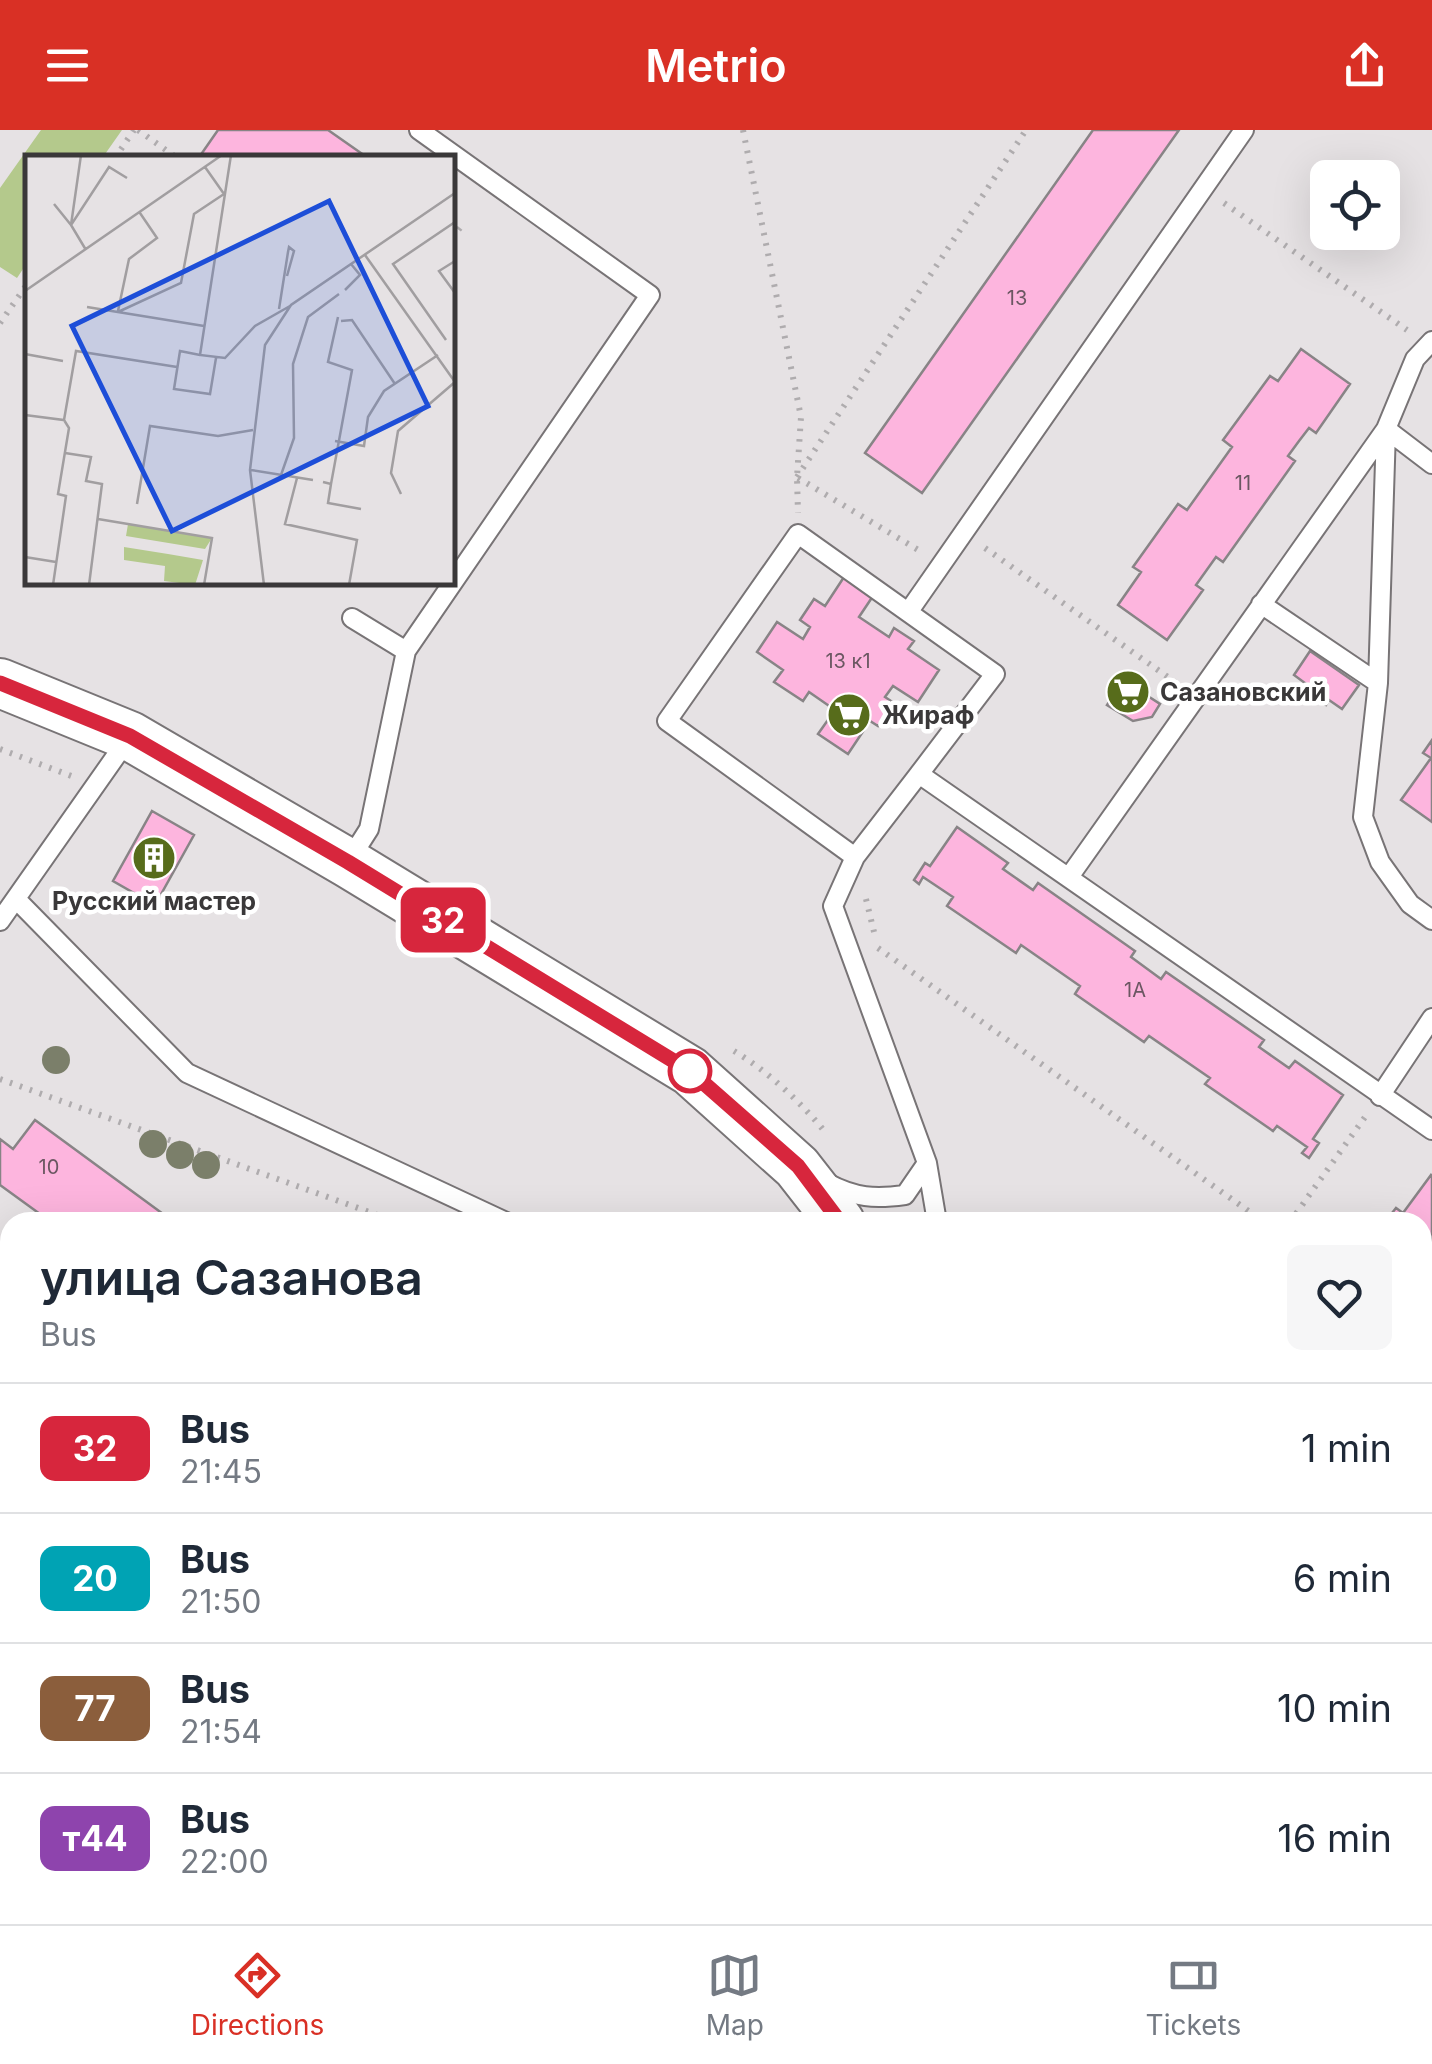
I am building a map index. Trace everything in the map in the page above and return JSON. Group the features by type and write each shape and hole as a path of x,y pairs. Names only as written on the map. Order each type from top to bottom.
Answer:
{"main road":[{"path":"0,683 130,736 348,862 690,1071 798,1166 832,1212"}],"lane":[{"path":"418,130 453,155"},
{"path":"910,611 1244,130"},
{"path":"455,156 650,295 455,580"},
{"path":"1069,877 1386,429 1415,359 1430,343"},
{"path":"1386,429 1432,464"},
{"path":"1386,429 1378,683 1362,817 1380,862 1410,904 1432,920"},
{"path":"856,857 667,721 798,534 995,674 856,857 833,906 926,1163 935,1212"},
{"path":"348,862 369,829 406,651 451,585"},
{"path":"1261,604 1378,683"},
{"path":"352,618 406,651"},
{"path":"0,921 130,736"},
{"path":"919,774 1432,1130"},
{"path":"16,898 187,1073 485,1212"},
{"path":"1380,1096 1432,1018"},
{"path":"798,1166 838,1189 874,1199 905,1195 926,1163"}],"path":[{"path":"116,155 136,130 173,155"},
{"path":"743,130 801,417 797,477"},
{"path":"797,477 1026,130"},
{"path":"1203,189 1430,343"},
{"path":"455,234 463,224"},
{"path":"0,323 25,288"},
{"path":"797,477 942,564"},
{"path":"964,534 1196,697"},
{"path":"0,749 95,785"},
{"path":"856,857 878,948 1250,1212"},
{"path":"0,1079 369,1212"},
{"path":"1297,1212 1380,1096"}],"green space":[{"path":"41,130 122,130 104,155 25,155 25,266 17,278 0,267 0,188"}],"building":[{"path":"218,130 328,130 364,155 204,155 202,153"},
{"path":"1093,130 1179,130 922,493 865,453"},
{"path":"1301,349 1350,384 1316,433 1309,428 1288,456 1295,461 1223,562 1216,557 1196,585 1203,590 1167,640 1118,605 1141,572 1133,567 1178,504 1187,510 1232,447 1223,440 1270,376 1278,381"},
{"path":"844,577 873,596 859,617 889,637 894,628 914,641 908,649 939,670 918,702 893,686 885,697 894,703 878,726 870,721 848,754 818,734 835,710 809,692 803,701 774,682 783,670 757,652 777,622 803,639 810,627 800,620 814,599 825,606"},
{"path":"1310,651 1359,685 1342,709 1329,700 1326,705 1306,691 1309,686 1294,675"},
{"name":"Сазановский","path":"1123,680 1160,704 1152,717 1133,721 1107,705"},
{"path":"1432,740 1432,822 1401,800 1431,758 1423,753"},
{"name":"Русский мастер","path":"152,811 194,835 155,905 113,881"},
{"path":"957,827 1008,863 1003,869 1033,890 1038,883 1135,951 1131,957 1161,979 1166,972 1264,1040 1259,1047 1289,1068 1295,1061 1343,1095 1313,1139 1319,1143 1309,1158 1302,1153 1307,1147 1277,1126 1273,1131 1205,1084 1210,1078 1149,1036 1144,1042 1075,994 1080,986 1021,945 1016,953 947,906 953,897 923,877 919,884 914,880 925,863 930,866"},
{"path":"35,1120 160,1212 37,1212 0,1185 0,1139 13,1149"},
{"path":"1431,1175 1432,1212 1404,1212"}],"bus line":[{"name":"32","path":"0,683 130,736 348,862 690,1071 798,1166 832,1212"}],"place":[{"name":"Сазановский","path":"1128,692"},
{"name":"Жираф","path":"849,715"},
{"name":"Русский мастер","path":"154,858"}]}
